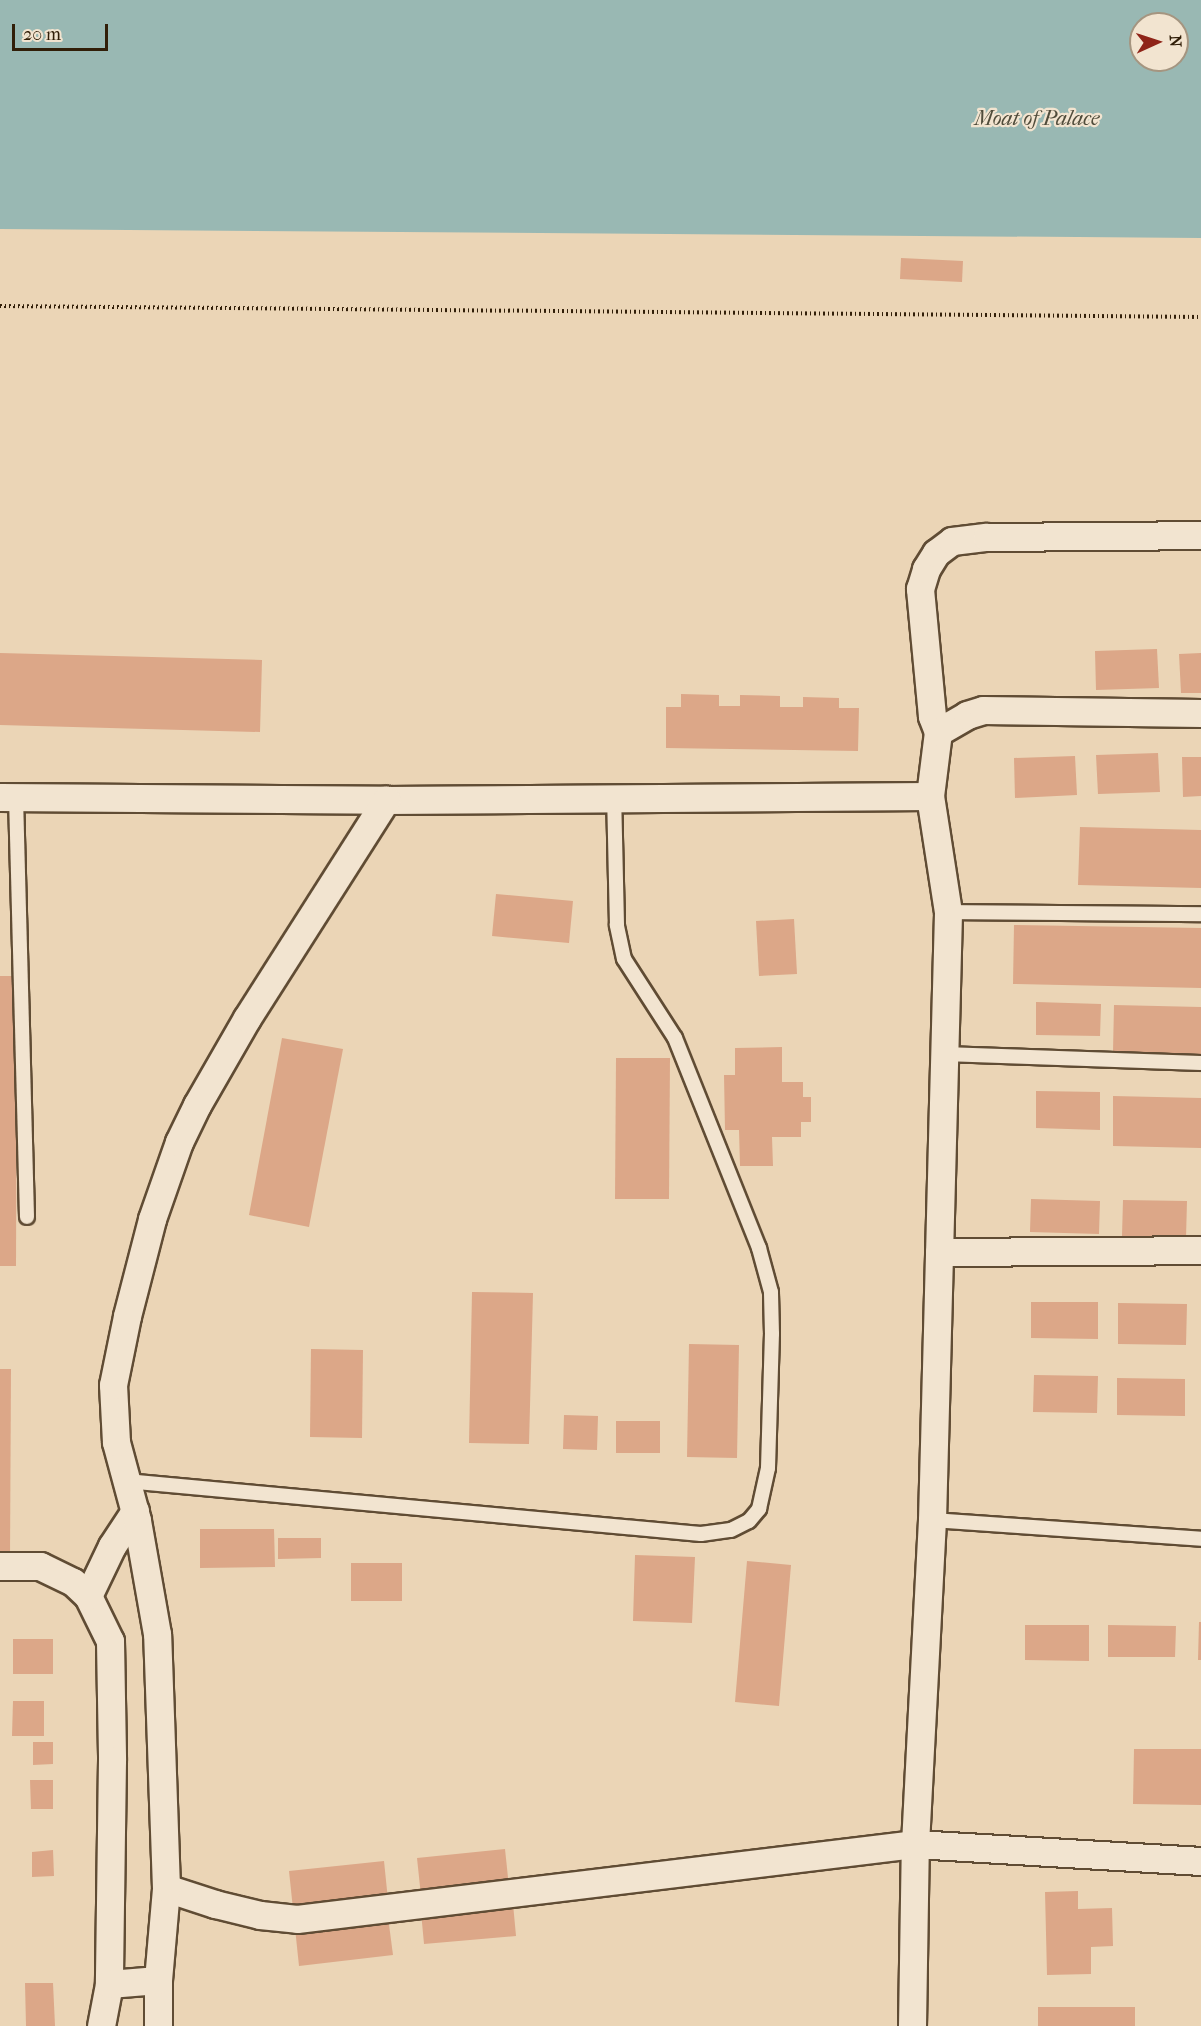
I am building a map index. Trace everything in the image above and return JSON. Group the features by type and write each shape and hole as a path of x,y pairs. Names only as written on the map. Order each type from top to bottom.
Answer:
{"street":[{"path":"912,2026 915,1844 933,1520 948,912 930,796 938,732 932,716 920,589 926,569 936,553 952,541 987,537 1201,535"},
{"path":"938,732 966,715 983,710 1201,713"},
{"path":"8,797 386,800 930,796"},
{"path":"158,2026 158,1980 166,1888 157,1634 135,1511 116,1442 113,1385 127,1316 152,1219 179,1142 197,1105 247,1018 386,800"},
{"path":"939,1252 1201,1250"},
{"path":"88,1596 111,1546 135,1511"},
{"path":"0,1566 40,1566 73,1581 88,1596 110,1641 109,1984 101,2026"},
{"path":"166,1888 260,1915 297,1919 915,1844 1201,1861"},
{"path":"109,1984 158,1980"}],"lane":[{"path":"8,797 27,1217"},
{"path":"126,1481 701,1534 731,1530 749,1521 759,1509 768,1468 771,1292 759,1248 675,1038 624,959 617,925 614,797"},
{"path":"948,912 1201,914"},
{"path":"944,1054 1201,1063"},
{"path":"933,1520 1201,1539"}],"path":[{"path":"0,306 1201,317"}],"water":[{"name":"Moat of Palace","path":"0,0 1201,0 1201,238 0,229"}],"building":[{"path":"901,258 963,261 962,282 900,279"},
{"path":"1157,649 1159,688 1096,690 1095,651"},
{"path":"0,653 262,660 260,732 0,725"},
{"path":"1201,653 1201,693 1181,693 1179,654"},
{"path":"681,694 719,695 719,706 740,706 740,695 780,696 780,707 803,707 803,697 839,698 839,708 859,708 858,751 666,748 666,707 681,707"},
{"path":"1158,753 1160,792 1098,794 1096,755"},
{"path":"1075,756 1077,795 1015,798 1014,758"},
{"path":"1182,757 1201,757 1201,796 1183,797"},
{"path":"1080,827 1201,830 1201,888 1078,885"},
{"path":"496,894 573,901 569,943 492,936"},
{"path":"794,919 797,974 759,976 756,921"},
{"path":"1014,925 1201,928 1201,988 1013,984"},
{"path":"0,976 17,976 16,1266 0,1266"},
{"path":"1036,1002 1101,1004 1100,1036 1036,1035"},
{"path":"1114,1005 1201,1007 1201,1054 1113,1052"},
{"path":"282,1038 343,1049 309,1227 249,1215"},
{"path":"782,1047 782,1082 803,1082 803,1097 811,1097 811,1122 801,1122 801,1137 772,1137 773,1166 740,1166 739,1130 725,1130 724,1075 735,1075 735,1048"},
{"path":"616,1058 670,1058 669,1199 615,1199"},
{"path":"1036,1091 1100,1092 1100,1130 1036,1128"},
{"path":"1113,1096 1201,1098 1201,1148 1113,1146"},
{"path":"1031,1199 1100,1201 1099,1234 1030,1232"},
{"path":"1123,1200 1187,1201 1186,1238 1122,1236"},
{"path":"472,1292 533,1293 529,1444 469,1443"},
{"path":"1031,1302 1098,1302 1098,1339 1031,1338"},
{"path":"1118,1303 1187,1304 1186,1345 1118,1344"},
{"path":"689,1344 739,1345 737,1458 687,1457"},
{"path":"311,1349 363,1350 362,1438 310,1437"},
{"path":"0,1369 11,1369 10,1558 0,1558"},
{"path":"1034,1375 1098,1376 1097,1413 1033,1412"},
{"path":"1117,1378 1185,1379 1185,1416 1117,1415"},
{"path":"564,1415 598,1416 597,1450 563,1449"},
{"path":"616,1421 660,1421 660,1453 616,1453"},
{"path":"200,1529 274,1529 275,1567 200,1568"},
{"path":"278,1538 321,1538 321,1558 278,1559"},
{"path":"635,1555 695,1557 692,1623 633,1621"},
{"path":"747,1561 791,1565 779,1706 735,1702"},
{"path":"351,1563 402,1563 402,1601 351,1601"},
{"path":"1199,1622 1201,1622 1201,1660 1198,1660"},
{"path":"1025,1625 1089,1625 1089,1661 1025,1660"},
{"path":"1108,1625 1176,1626 1175,1657 1108,1657"},
{"path":"13,1639 53,1639 53,1674 13,1674"},
{"path":"13,1701 44,1701 44,1736 12,1736"},
{"path":"33,1742 53,1742 53,1764 33,1765"},
{"path":"1134,1749 1201,1749 1201,1805 1133,1804"},
{"path":"30,1780 53,1780 53,1809 31,1809"},
{"path":"505,1849 509,1887 421,1896 417,1858"},
{"path":"53,1850 54,1876 32,1877 32,1852"},
{"path":"384,1861 388,1900 293,1909 289,1871"},
{"path":"1078,1891 1078,1909 1112,1908 1113,1946 1091,1947 1091,1974 1047,1975 1045,1892"},
{"path":"513,1904 516,1936 424,1944 421,1912"},
{"path":"388,1917 393,1955 299,1966 295,1928"},
{"path":"25,1983 53,1983 55,2026 26,2026"},
{"path":"1038,2007 1135,2007 1135,2026 1038,2026"}]}
